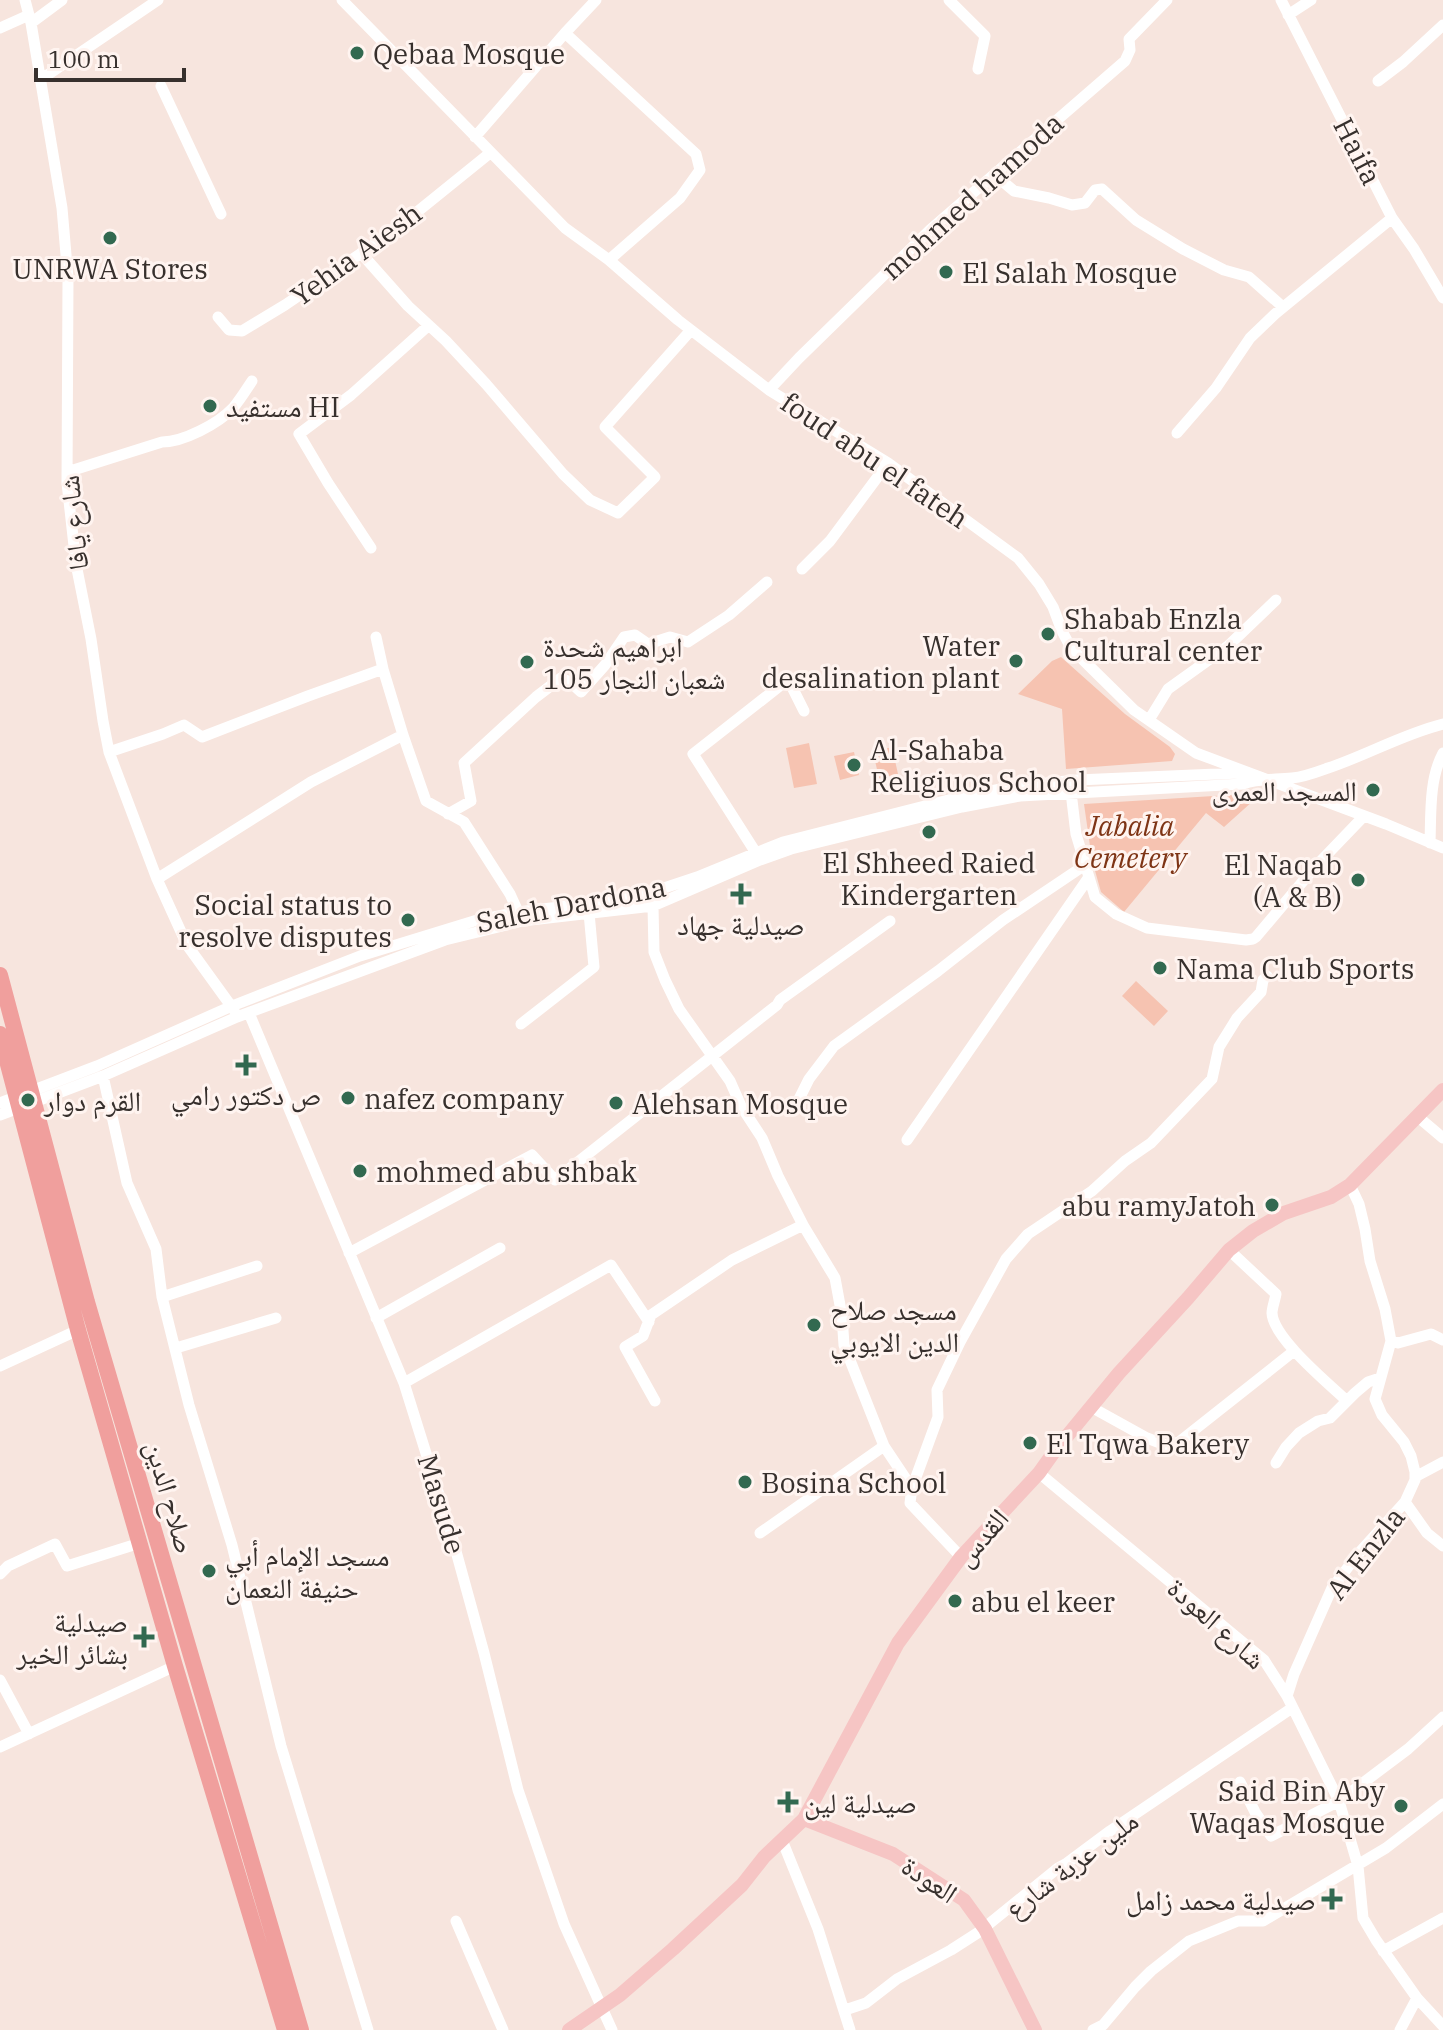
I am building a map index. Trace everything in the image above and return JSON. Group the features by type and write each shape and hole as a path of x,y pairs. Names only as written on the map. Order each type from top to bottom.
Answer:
{"highway":[{"name":"صلاح الدين","path":"0,975 19,1100 87,1302 301,2030"},
{"name":"صلاح الدين","path":"0,1034 78,1330 285,2030"}],"main road":[{"name":"القدس","path":"569,2030 620,1995 673,1949 742,1885 764,1857 804,1819 898,1643 961,1557 1039,1473 1091,1407 1229,1250 1284,1213 1331,1197 1350,1185 1443,1090"},
{"name":"العودة","path":"804,1819 893,1854 964,1900 985,1929 1035,2030"}],"street":[{"name":"شارع يافا","path":"25,0 62,208 68,278 67,472 76,564 109,752 157,879 187,945 239,1012"},
{"path":"0,28 30,19 62,0"},
{"path":"40,80 158,0"},
{"path":"475,137 596,0"},
{"path":"949,0 985,36 978,69"},
{"name":"mohmed hamoda","path":"769,390 930,230 1125,61 1130,50 1129,39 1167,0"},
{"name":"Haifa","path":"1281,0 1392,218 1443,298"},
{"path":"1288,15 1311,0"},
{"name":"foud abu el fateh","path":"347,1 565,228 769,390 888,463 1018,558 1053,607 1071,648 1134,710 1196,753 1443,848"},
{"path":"1378,81 1443,25"},
{"path":"565,33 696,154 700,170 680,198 609,260"},
{"path":"161,86 221,214"},
{"name":"Yehia Aiesh","path":"218,317 229,330 242,331 391,233 490,153"},
{"path":"995,175 1014,191 1072,205 1085,203 1095,190 1102,189 1136,220 1224,270 1249,277 1283,307"},
{"path":"1177,433 1216,388 1250,338 1392,218"},
{"path":"361,253 486,384 563,474 590,500 618,513 655,477 605,427 691,330"},
{"path":"371,548 299,434 351,395 428,326"},
{"path":"67,472 189,436 233,408 252,381"},
{"path":"802,569 830,541 888,463"},
{"path":"448,814 471,801 464,763 561,678 581,692 624,637 635,635 648,644 670,637 688,642 729,615 767,582"},
{"path":"1149,720 1168,689 1228,646 1276,600"},
{"path":"376,637 403,735 426,801 464,822 510,894 520,916"},
{"path":"109,752 184,725 202,737 211,735 383,669"},
{"path":"758,856 693,754 789,681 804,711"},
{"name":"Saleh Dardona","path":"19,1100 103,1076 360,956 459,925 655,891 758,856 1020,796 1243,784 1295,778 1443,724"},
{"path":"157,879 311,782 403,735"},
{"path":"1430,843 1436,771 1443,753"},
{"name":"Saleh Dardona","path":"0,1115 19,1100 97,1066 239,1012 445,940 520,916 653,906 810,834 1017,786 1077,780 1240,773 1260,780"},
{"path":"1071,792 1076,834 1095,897 1116,914 1147,928 1211,937 1253,939 1364,816"},
{"path":"799,1099 809,1079 834,1046 1003,920 1085,865"},
{"path":"907,1140 1089,877"},
{"path":"653,906 654,952 665,980 679,1009 730,1081 741,1106 762,1138 803,1225 835,1278 844,1345 884,1446 912,1488"},
{"path":"521,1024 594,967 589,913"},
{"path":"349,1253 532,1155 555,1180 780,1000 890,921"},
{"path":"961,1557 910,1503 912,1488 938,1417 937,1390 960,1342 1006,1259 1028,1234 1092,1191 1125,1161 1151,1143 1212,1079 1219,1047 1237,1018 1261,992 1267,976"},
{"name":"Masude","path":"239,1012 349,1253 404,1383 451,1533 518,1790 564,1924 612,2030"},
{"path":"103,1076 127,1183 156,1249 162,1297 189,1405 232,1545 281,1746 368,2030"},
{"path":"1417,1116 1443,1138"},
{"name":"Al Enzla","path":"1287,1696 1332,1588 1405,1502 1415,1477 1411,1456 1404,1442 1382,1415 1375,1399 1391,1341 1359,1204 1350,1185"},
{"path":"655,1401 625,1347 643,1336 651,1315 732,1260 803,1225"},
{"path":"376,1318 500,1248"},
{"path":"1229,1250 1276,1294 1272,1314 1279,1332 1294,1351 1347,1401"},
{"path":"404,1383 611,1265 649,1322"},
{"path":"162,1297 257,1266"},
{"path":"176,1348 276,1318"},
{"path":"0,1366 78,1330"},
{"path":"1391,1341 1398,1343 1431,1334 1443,1340"},
{"path":"1091,1407 1168,1446 1179,1442 1294,1351"},
{"path":"1276,1463 1299,1433 1318,1421 1330,1418 1368,1382 1380,1378"},
{"path":"760,1533 884,1446"},
{"path":"1415,1477 1443,1462"},
{"name":"شارع العودة","path":"1039,1473 1264,1660 1287,1696 1339,1801 1358,1866 1363,1918 1417,1998 1443,2026"},
{"path":"1405,1502 1427,1533 1443,1546"},
{"path":"0,1574 8,1566 55,1544 67,1566 140,1543"},
{"path":"0,1747 175,1666"},
{"path":"0,1680 29,1734"},
{"name":"ملين عزبة شارع","path":"845,2010 866,2003 897,1979 985,1929 1058,1868 1292,1708"},
{"path":"1240,1782 1271,1836 1339,1801 1408,1749 1443,1717"},
{"path":"1093,2030 1103,2025 1151,1971 1189,1941 1238,1921 1263,1921 1386,1848 1443,1804"},
{"path":"782,1840 818,1929 850,2030"},
{"path":"1383,1951 1443,1918"},
{"path":"456,1921 503,2030"},
{"path":"1400,2030 1417,1998"}],"green space":[{"name":"Jabalia Cemetery","path":"1061,657 1125,714 1170,747 1175,754 1172,761 1066,769 1062,709 1018,694 1052,661"},
{"path":"809,743 817,784 794,788 786,748"},
{"path":"892,747 898,774 879,778 873,752"},
{"path":"854,752 859,775 840,780 834,756"},
{"name":"Jabalia Cemetery","path":"1246,794 1253,801 1224,827 1206,813 1124,912 1101,892 1092,860 1084,804"},
{"path":"1136,981 1168,1011 1154,1026 1122,996"}],"place":[{"name":"Qebaa Mosque","path":"357,53"},
{"name":"UNRWA Stores","path":"110,238"},
{"name":"El Salah Mosque","path":"946,272"},
{"name":"مستفيد HI","path":"210,406"},
{"name":"Shabab Enzla Cultural center","path":"1048,634"},
{"name":"Water desalination plant","path":"1016,661"},
{"name":"ابراهيم شحدة شعبان النجار 105","path":"527,662"},
{"name":"Al-Sahaba Religiuos School","path":"854,765"},
{"name":"المسجد العمرى","path":"1373,790"},
{"name":"El Shheed Raied Kindergarten","path":"929,832"},
{"name":"El Naqab (A & B)","path":"1358,880"},
{"name":"صيدلية جهاد","path":"741,894"},
{"name":"Social status to resolve disputes","path":"408,920"},
{"name":"Nama Club Sports","path":"1160,968"},
{"name":"ص دكتور رامي","path":"246,1065"},
{"name":"nafez company","path":"348,1098"},
{"name":"القرم دوار","path":"28,1100"},
{"name":"Alehsan Mosque","path":"616,1103"},
{"name":"mohmed abu shbak","path":"360,1171"},
{"name":"abu ramyJatoh","path":"1272,1205"},
{"name":"مسجد صلاح الدين الايوبي","path":"814,1325"},
{"name":"El Tqwa Bakery","path":"1030,1443"},
{"name":"Bosina School","path":"745,1482"},
{"name":"مسجد الإمام أبي حنيفة النعمان","path":"209,1571"},
{"name":"abu el keer","path":"955,1601"},
{"name":"صيدلية بشائر الخير","path":"144,1637"},
{"name":"صيدلية لين","path":"788,1802"},
{"name":"Said Bin Aby Waqas Mosque","path":"1401,1806"},
{"name":"صيدلية محمد زامل","path":"1332,1899"}]}
